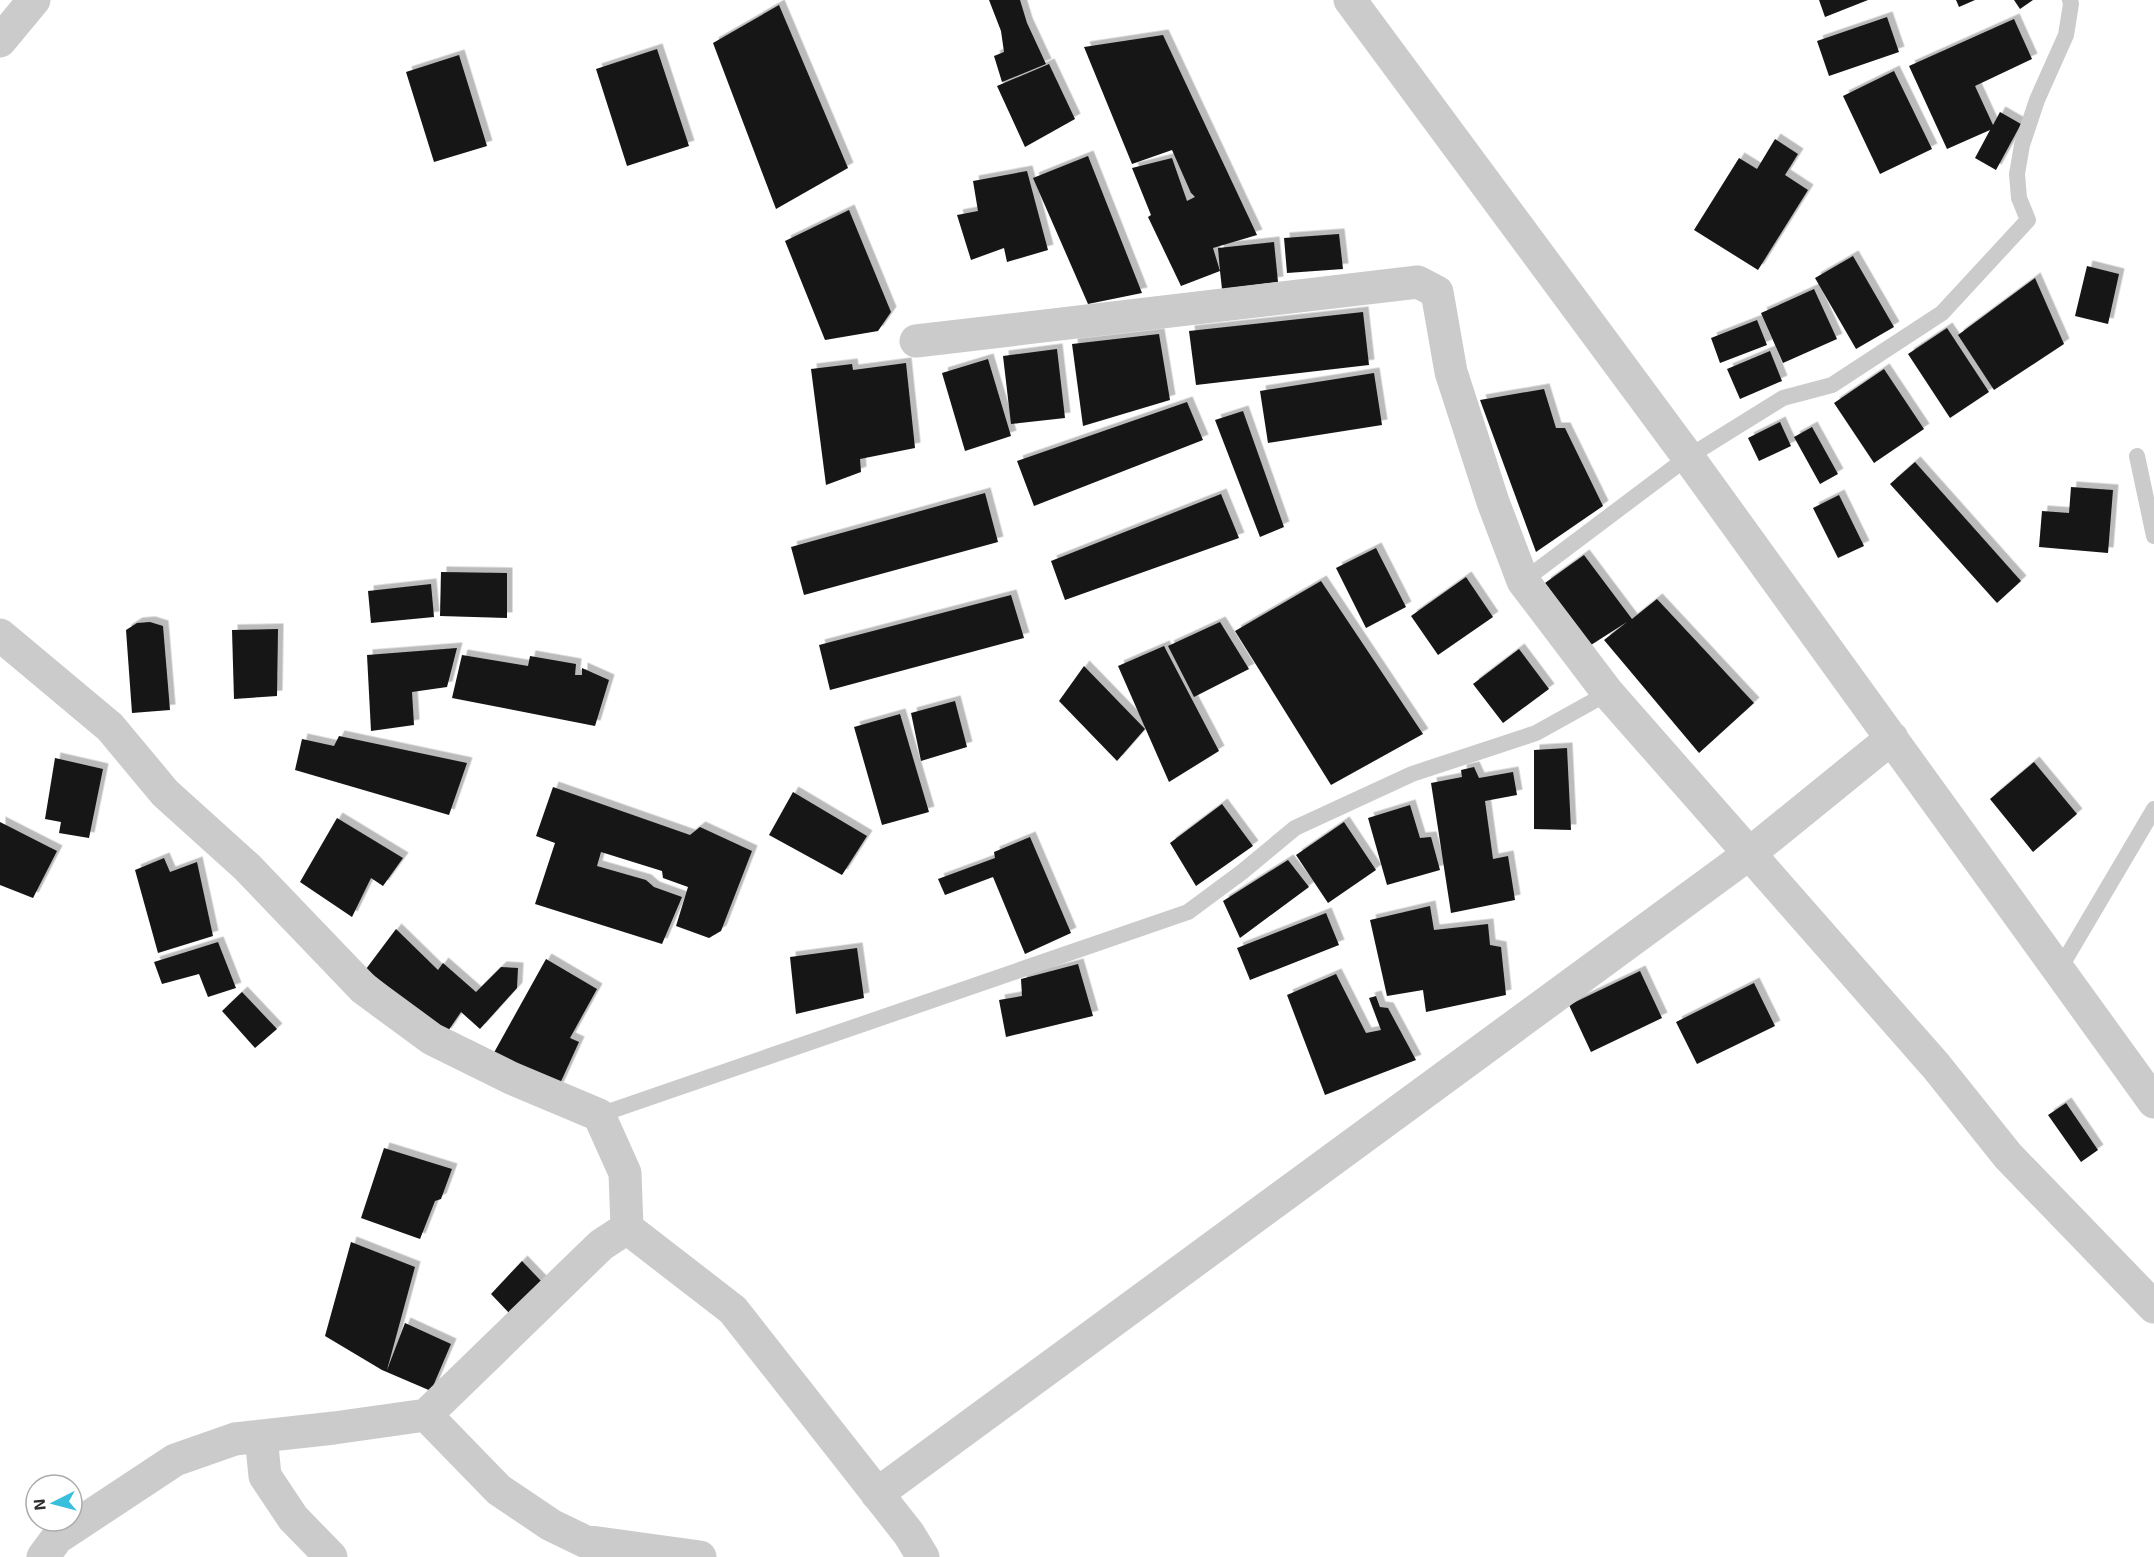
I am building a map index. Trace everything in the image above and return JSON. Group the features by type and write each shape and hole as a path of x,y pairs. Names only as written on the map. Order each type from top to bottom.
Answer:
{"street":[{"path":"0,41 34,0"},
{"path":"1350,0 1688,457 2154,1102"},
{"path":"916,341 1418,282 1437,292 1451,372 1493,502 1523,581 1608,693 1936,1066 2008,1156 2154,1307"},
{"path":"0,635 110,727 165,793 247,867 364,989 432,1039 511,1078 598,1115 625,1173 627,1228"},
{"path":"877,1494 1749,854 1892,738"},
{"path":"627,1228 733,1310 909,1534 923,1557"},
{"path":"43,1557 57,1538 175,1460 235,1439 426,1415 601,1245 627,1228"},
{"path":"426,1415 499,1490 551,1525 584,1541 700,1557"},
{"path":"261,1436 265,1476 293,1518 331,1557"}],"lane":[{"path":"1523,581 1688,457 1783,398 1832,385 1942,313 2028,220 2019,198 2018,164 2037,100 2066,35 2070,0"},
{"path":"2137,456 2154,536"},
{"path":"598,1115 1188,912 1242,872 1295,828 1412,774 1536,733 1608,693"},
{"path":"2060,970 2154,809"}],"building":[{"path":"989,0 1020,0 1027,23 1046,64 1002,82 994,56 1004,52 1001,31"},
{"path":"1819,0 1868,0 1825,17"},
{"path":"1956,0 1975,0 1959,7"},
{"path":"2014,0 2033,0 2020,9"},
{"path":"779,5 848,168 776,209 713,43"},
{"path":"1887,17 1899,52 1829,76 1817,41"},
{"path":"2014,19 2032,59 1975,86 1993,125 2000,112 2021,124 1996,170 1975,158 1990,130 1947,149 1909,66"},
{"path":"1163,35 1257,235 1213,248 1220,271 1181,286 1148,217 1151,215 1132,168 1172,158 1187,201 1195,197 1191,193 1172,150 1132,164 1084,47"},
{"path":"657,49 689,146 627,166 596,69"},
{"path":"459,55 487,146 434,162 406,72"},
{"path":"1049,64 1075,119 1025,147 997,86"},
{"path":"1894,71 1932,149 1880,174 1843,96"},
{"path":"1775,139 1798,154 1785,175 1808,190 1758,270 1694,230 1739,158 1757,169"},
{"path":"1088,156 1142,293 1088,304 1033,178"},
{"path":"1027,171 1048,250 1007,262 1004,248 971,260 957,215 978,211 973,181"},
{"path":"849,210 891,312 878,331 825,340 785,241"},
{"path":"1339,234 1343,269 1287,273 1284,238"},
{"path":"1274,242 1278,282 1222,289 1218,248"},
{"path":"1853,256 1894,327 1856,349 1815,278"},
{"path":"2087,266 2119,274 2108,324 2075,316"},
{"path":"2035,278 2064,344 1994,390 1958,335"},
{"path":"1814,289 1837,339 1783,363 1761,313"},
{"path":"1363,312 1369,365 1196,385 1189,331"},
{"path":"1757,320 1767,345 1720,363 1711,338"},
{"path":"1947,328 1989,392 1950,418 1908,354"},
{"path":"1159,334 1170,400 1083,426 1072,344"},
{"path":"1057,349 1065,418 1011,424 1003,356"},
{"path":"1770,351 1782,381 1740,399 1727,369"},
{"path":"988,359 1011,436 965,451 942,373"},
{"path":"906,363 915,448 860,459 861,472 826,485 811,369 852,364 853,370"},
{"path":"1884,369 1924,429 1874,463 1834,403"},
{"path":"1374,373 1382,425 1268,443 1260,391"},
{"path":"1544,389 1556,428 1565,428 1603,506 1536,552 1480,400"},
{"path":"1187,402 1203,440 1034,506 1017,461"},
{"path":"1243,411 1284,527 1260,537 1215,420"},
{"path":"1780,422 1791,446 1759,461 1748,438"},
{"path":"1812,427 1838,474 1820,484 1794,437"},
{"path":"1915,462 2021,581 1997,603 1890,484"},
{"path":"2071,487 2113,490 2108,553 2039,547 2042,511 2069,513"},
{"path":"985,493 998,542 804,595 791,547"},
{"path":"1221,494 1239,538 1065,600 1051,561"},
{"path":"1839,495 1864,546 1838,558 1813,508"},
{"path":"1376,548 1406,607 1366,628 1336,568"},
{"path":"1584,555 1632,619 1657,599 1754,703 1699,753 1604,640 1627,622 1591,645 1545,583"},
{"path":"441,572 507,573 507,618 440,616"},
{"path":"1466,577 1493,617 1438,655 1411,616"},
{"path":"1321,581 1423,734 1331,785 1235,631"},
{"path":"431,584 434,617 371,623 368,591"},
{"path":"1011,595 1024,638 830,690 819,645"},
{"path":"150,622 163,626 170,710 132,713 126,630 137,623"},
{"path":"1220,622 1249,669 1194,697 1168,646"},
{"path":"278,629 277,696 234,699 232,630"},
{"path":"1164,646 1219,751 1169,782 1118,666"},
{"path":"457,648 447,687 412,692 414,725 371,731 367,655"},
{"path":"1519,649 1549,689 1503,723 1473,684"},
{"path":"462,655 528,666 530,656 576,664 575,675 582,675 582,668 609,680 595,726 452,698"},
{"path":"1084,666 1145,729 1117,761 1059,701"},
{"path":"955,701 967,747 921,761 911,713"},
{"path":"900,714 929,812 882,825 854,727"},
{"path":"339,736 467,763 449,815 295,770 302,739 334,746"},
{"path":"1567,748 1571,830 1534,829 1534,750"},
{"path":"55,758 103,769 89,838 59,833 61,822 45,819"},
{"path":"2034,762 2077,814 2033,852 1990,799"},
{"path":"1474,767 1479,778 1513,772 1517,795 1485,801 1493,859 1508,856 1515,900 1451,913 1431,783 1462,777 1461,770"},
{"path":"553,787 690,835 700,827 752,851 721,931 709,938 676,926 688,887 663,878 662,871 601,852 597,866 646,880 654,887 682,897 662,944 535,904 555,843 536,836"},
{"path":"793,792 867,836 842,875 769,835"},
{"path":"1222,804 1253,846 1196,886 1170,843"},
{"path":"1410,805 1420,838 1431,837 1440,870 1387,885 1368,818"},
{"path":"337,818 403,858 383,886 371,878 352,917 300,882"},
{"path":"0,822 57,851 33,898 0,885"},
{"path":"1344,822 1376,870 1328,903 1296,855"},
{"path":"1030,837 1071,933 1025,954 993,877 945,895 938,879 995,858 994,852"},
{"path":"164,858 170,872 197,862 213,936 158,953 135,870"},
{"path":"1288,860 1309,887 1240,938 1223,901"},
{"path":"1430,906 1434,930 1488,924 1490,945 1501,947 1506,995 1426,1012 1423,990 1387,996 1370,920"},
{"path":"1326,913 1339,945 1250,980 1237,948"},
{"path":"396,929 438,970 443,963 476,992 501,967 518,968 517,988 480,1029 461,1012 446,1034 366,969"},
{"path":"218,942 236,988 208,997 199,974 162,984 154,962"},
{"path":"857,948 864,998 796,1014 790,957"},
{"path":"546,959 597,989 570,1038 579,1042 558,1088 491,1058"},
{"path":"1078,964 1093,1016 1006,1037 999,1000 1022,996 1021,979"},
{"path":"1640,971 1662,1018 1591,1052 1569,1005"},
{"path":"1336,974 1366,1033 1381,1030 1369,998 1376,996 1380,1007 1388,1008 1416,1060 1325,1095 1287,995"},
{"path":"1754,983 1775,1026 1697,1064 1676,1022"},
{"path":"242,992 277,1029 255,1048 222,1011"},
{"path":"2066,1103 2098,1150 2081,1162 2048,1115"},
{"path":"384,1148 452,1169 441,1199 435,1201 420,1239 361,1218"},
{"path":"351,1242 415,1267 387,1370 405,1323 451,1344 431,1391 382,1370 325,1336"},
{"path":"522,1261 542,1282 512,1316 491,1294"}]}
